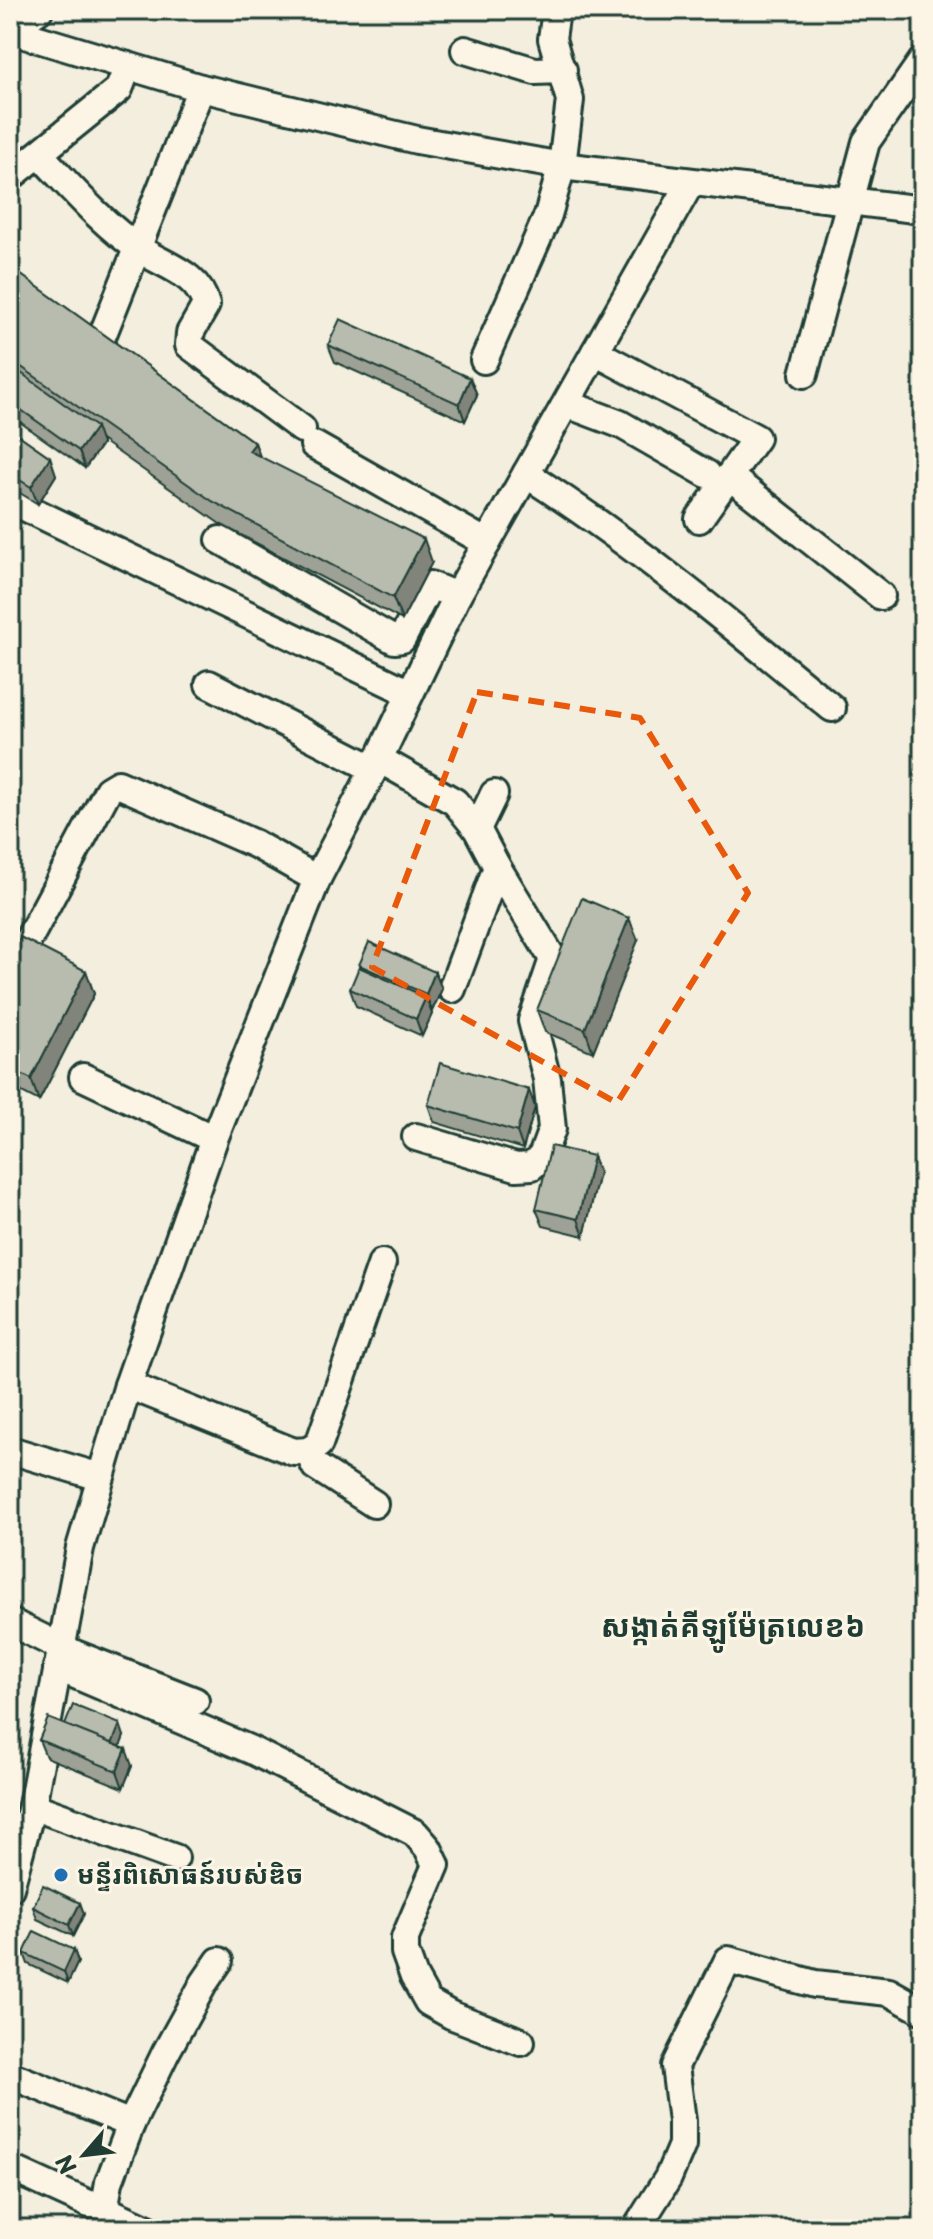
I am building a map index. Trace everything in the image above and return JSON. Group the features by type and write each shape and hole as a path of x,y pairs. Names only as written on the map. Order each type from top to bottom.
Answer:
{"street":[{"path":"39,10 13,24 25,35 201,88 417,140 562,166 923,210"},
{"path":"484,360 548,215 562,166 570,100 552,39 556,10"},
{"path":"465,50 535,71 563,70"},
{"path":"804,374 866,142 923,60"},
{"path":"10,177 119,89 128,66"},
{"path":"99,344 201,88"},
{"path":"40,155 100,217 139,249 190,277 203,291 206,305 190,333 189,345 308,437 487,543"},
{"path":"10,1888 32,1806 80,1548 100,1477 128,1385 214,1139 317,879 457,596 691,182"},
{"path":"595,352 756,438 718,475 699,519"},
{"path":"567,404 620,424 718,475 881,596"},
{"path":"526,474 631,546 832,708"},
{"path":"10,500 410,693"},
{"path":"220,540 394,640 402,639 430,585 457,596"},
{"path":"209,684 455,802 477,829 553,959 532,1021 547,1079 552,1129 542,1156 532,1166 516,1167 416,1137"},
{"path":"10,974 108,790 118,784 255,844 317,879"},
{"path":"477,829 494,794"},
{"path":"452,989 497,867"},
{"path":"83,1077 214,1139"},
{"path":"128,1385 294,1452 308,1451 319,1444 382,1263"},
{"path":"10,1450 100,1477"},
{"path":"308,1451 315,1466 374,1504"},
{"path":"10,1622 59,1657 415,1833 428,1848 436,1865 405,1938 405,1952 414,1977 428,2002 451,2015 521,2042"},
{"path":"59,1657 195,1701"},
{"path":"32,1806 175,1858"},
{"path":"636,2229 668,2178 682,2145 675,2066 728,1960 815,1984 889,1992 923,2011"},
{"path":"105,2205 109,2182 131,2124 171,2042 219,1961"},
{"path":"10,2075 131,2124"},
{"path":"21,2173 89,2204 105,2205 113,2213 148,2229"}],"highlighted area":[{"path":"477,692 640,718 748,893 617,1103 372,967"}],"building":[{"path":"10,267 255,443 249,451 424,539 393,598 212,501 10,359"},
{"path":"340,319 470,378 459,404 328,345"},
{"path":"10,365 96,427 79,451 10,402"},
{"path":"10,429 50,457 31,487 10,474"},
{"path":"582,898 629,918 585,1029 537,1010"},
{"path":"20,937 86,971 31,1079 10,1068 10,958"},
{"path":"369,942 435,972 426,994 359,965"},
{"path":"359,967 426,997 416,1019 350,989"},
{"path":"440,1063 529,1090 517,1132 428,1105"},
{"path":"551,1146 593,1156 578,1219 536,1209"},
{"path":"73,1705 120,1724 112,1744 65,1725"},
{"path":"48,1718 126,1749 117,1771 39,1740"},
{"path":"43,1885 80,1903 69,1925 33,1907"},
{"path":"34,1931 74,1950 64,1972 24,1953"}],"place":[{"name":"មន្ទីរពិសោធន៍របស់ឌិច","path":"61,1875"}],"district":[{"name":"សង្កាត់គីឡូម៉ែត្រលេខ៦","path":"733,1627"}]}
